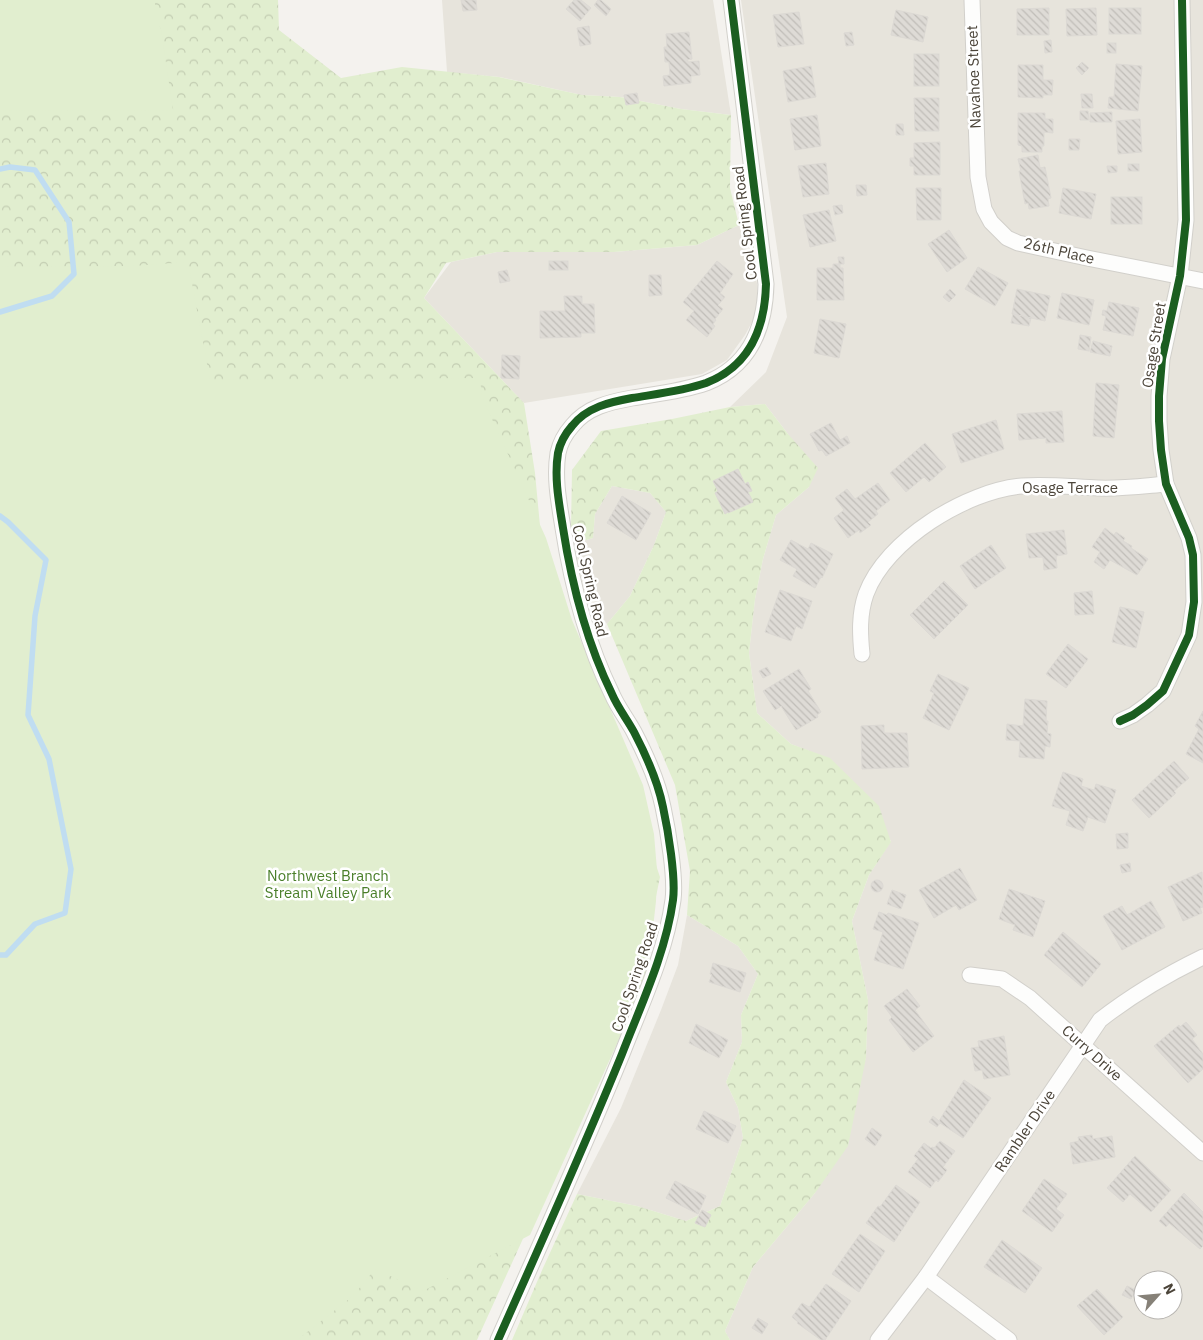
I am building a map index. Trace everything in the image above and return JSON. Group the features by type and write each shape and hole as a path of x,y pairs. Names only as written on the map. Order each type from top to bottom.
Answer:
{"street":[{"name":"Cool Spring Road","path":"498,1340 594,1123 642,1005 667,933 674,896 671,858 663,806 652,773 634,733 613,698 594,654 582,619 569,565 559,506 556,471 558,450 565,434 586,413 610,402 693,387 707,382 735,366 754,341 761,324 766,306 766,284 731,0"},
{"name":"Navahoe Street","path":"972,0 976,154"},
{"name":"Osage Street","path":"1120,721 1146,706 1163,690 1189,634 1194,602 1192,555 1189,538 1166,484 1160,450 1159,396 1162,359 1180,276 1186,220 1182,0"},
{"name":"26th Place","path":"976,154 980,194 984,209 991,222 1007,238 1018,243 1087,258 1203,280"},
{"name":"Osage Terrace","path":"862,654 861,612 866,594 872,582 895,551 912,536 944,514 978,497 1021,486 1115,488 1166,484"},
{"name":"Rambler Drive","path":"878,1340 926,1277 1100,1020 1123,1002 1203,957"},
{"name":"Curry Drive","path":"970,975 1002,979 1030,998 1203,1153"},
{"path":"926,1277 1010,1340"}],"shaded area":[{"path":"442,0 713,0 731,115 681,109 620,97 582,95 500,77 447,72"},
{"path":"741,0 1203,0 1203,1340 730,1340 725,1331 753,1267 815,1193 866,1058 868,1000 852,921 869,875 891,841 830,759 791,744 757,713 749,653 755,599 763,559 776,515 809,487 788,434 765,404 730,407 766,372 787,317"},
{"path":"739,225 757,283 757,313 745,335 727,360 702,374 524,403 424,298 451,262 497,252 614,252 697,245"},
{"path":"612,486 650,493 666,512 654,545 630,596 607,624 584,589 571,529 580,542 593,538 595,514"},
{"path":"687,915 738,946 758,974 741,1015 742,1042 726,1082 738,1108 743,1138 720,1206 686,1221 637,1206 577,1194 621,1108 661,1010 678,965"}],"green space":[{"name":"Northwest Branch Stream Valley Park","path":"0,0 278,0 279,30 341,78 402,67 499,77 582,95 620,97 681,109 731,115 730,188 739,225 697,245 614,252 497,252 446,263 424,298 524,403 535,473 542,547 629,784 660,877 638,985 477,1340 0,1340"},
{"path":"0,0 155,0 155,17 161,29 173,110 0,111"},
{"name":"Northwest Branch Stream Valley Park","path":"188,262 210,380 480,378 482,397 546,538 572,620 643,785 654,834 657,870 656,901 647,967 631,1013 530,1235 423,1291 375,1269 353,1296 297,1340 0,1340 0,267 133,266"},
{"path":"765,404 818,468 809,487 776,515 763,559 755,599 749,653 757,713 791,744 830,758 879,806 891,842 869,875 852,921 868,1000 866,1058 848,1146 815,1193 753,1267 725,1331 730,1340 512,1340 577,1194 637,1206 686,1221 720,1206 743,1138 738,1108 726,1082 742,1042 741,1015 758,974 738,946 687,915 690,871 675,785 607,624 630,596 654,545 666,512 650,493 612,486 595,514 593,538 580,542 571,529 572,470 601,431 730,407"}],"building":[{"path":"461,0 476,0 477,10 463,11"},
{"path":"574,0 581,0 591,8 580,21 566,9"},
{"path":"598,0 601,0 611,9 606,16 594,5"},
{"path":"1049,8 1049,35 1017,35 1017,9"},
{"path":"1096,8 1097,35 1067,36 1066,9"},
{"path":"1109,8 1141,8 1141,34 1109,34"},
{"path":"896,10 928,17 923,42 891,35"},
{"path":"799,12 804,44 778,47 773,15"},
{"path":"589,26 591,44 580,46 577,28"},
{"path":"689,32 692,59 687,60 688,62 699,61 700,75 691,76 691,83 664,86 663,76 670,75 669,62 665,62 664,47 667,47 666,34"},
{"path":"852,32 854,45 846,46 844,33"},
{"path":"1051,40 1052,52 1045,53 1044,41"},
{"path":"1107,43 1116,43 1116,53 1107,53"},
{"path":"914,54 939,54 939,86 914,86"},
{"path":"1082,62 1089,68 1082,75 1076,68"},
{"path":"1116,64 1142,66 1138,111 1108,108 1109,97 1114,97"},
{"path":"1018,65 1043,65 1043,80 1053,80 1052,95 1043,95 1043,98 1018,97"},
{"path":"811,66 816,97 788,102 783,71"},
{"path":"637,93 639,103 626,105 624,95"},
{"path":"1081,94 1092,94 1093,108 1082,108"},
{"path":"914,98 939,98 939,131 915,131"},
{"path":"1080,111 1088,111 1089,120 1080,120"},
{"path":"1112,112 1112,122 1090,122 1090,113"},
{"path":"1018,113 1045,113 1045,119 1053,119 1053,133 1044,132 1042,152 1022,152 1022,146 1018,145"},
{"path":"817,115 821,146 795,150 790,119"},
{"path":"1140,119 1142,152 1118,154 1116,121"},
{"path":"896,124 903,124 904,135 896,135"},
{"path":"1069,139 1080,139 1079,150 1069,150"},
{"path":"940,142 940,175 914,175 914,166 910,166 910,158 914,158 914,143"},
{"path":"1038,155 1040,168 1045,167 1051,198 1048,199 1049,206 1029,209 1028,203 1025,204 1018,159"},
{"path":"826,163 829,194 803,197 798,166"},
{"path":"1128,164 1139,164 1139,171 1128,171"},
{"path":"1107,166 1117,166 1117,172 1108,173"},
{"path":"856,185 866,185 867,195 857,196"},
{"path":"916,188 941,188 941,220 917,220"},
{"path":"1063,188 1096,194 1091,219 1059,213"},
{"path":"1111,197 1142,197 1142,224 1111,224"},
{"path":"842,205 843,213 835,215 833,206"},
{"path":"829,210 836,241 810,247 803,215"},
{"path":"949,230 967,258 947,272 928,244"},
{"path":"838,257 844,257 844,264 840,264 840,268 843,268 844,300 817,300 817,268 833,268 833,264 839,264"},
{"path":"549,261 568,261 568,270 549,270"},
{"path":"717,261 733,274 720,293 725,297 718,305 723,309 715,319 713,324 715,326 707,337 686,320 694,311 683,302"},
{"path":"978,267 1008,283 995,306 965,289"},
{"path":"507,270 510,281 500,283 498,272"},
{"path":"649,275 661,275 662,295 649,296"},
{"path":"950,289 956,295 949,302 943,297"},
{"path":"1017,289 1050,296 1045,321 1012,314"},
{"path":"1062,293 1094,300 1089,325 1057,318"},
{"path":"564,296 582,296 582,304 594,304 595,333 581,333 581,337 540,338 540,311 565,311"},
{"path":"1109,302 1139,308 1133,336 1103,330 1106,316 1102,315 1103,310 1107,311"},
{"path":"1013,314 1031,318 1029,326 1011,323"},
{"path":"820,319 846,324 839,358 814,353"},
{"path":"1080,335 1091,337 1089,351 1078,349"},
{"path":"1093,341 1112,346 1110,356 1090,352"},
{"path":"502,355 520,356 519,379 501,378"},
{"path":"1096,383 1119,385 1114,438 1093,436"},
{"path":"1062,411 1064,442 1046,443 1046,438 1019,440 1017,414"},
{"path":"996,420 1004,449 961,463 952,434"},
{"path":"831,423 840,440 847,436 850,443 826,456 822,450 819,451 810,434"},
{"path":"925,443 946,467 929,482 924,477 906,492 890,473"},
{"path":"738,469 745,484 748,482 752,491 748,492 753,502 725,514 715,493 718,491 713,481"},
{"path":"878,483 890,500 876,511 878,514 868,522 871,525 860,533 859,530 848,538 834,518 844,510 835,498 847,489 855,499"},
{"path":"622,496 651,513 636,540 607,523"},
{"path":"1105,528 1114,535 1116,532 1125,538 1123,541 1148,559 1137,575 1110,560 1104,569 1094,562 1100,552 1092,547"},
{"path":"1064,530 1067,554 1056,556 1057,568 1044,570 1043,557 1029,558 1026,534"},
{"path":"791,540 808,549 811,543 833,554 822,578 815,588 793,576 797,569 780,560"},
{"path":"991,545 1006,568 975,589 960,566"},
{"path":"944,581 968,605 934,639 910,615"},
{"path":"780,590 812,601 802,629 796,626 791,641 765,632"},
{"path":"1092,591 1094,614 1075,615 1074,593"},
{"path":"1120,607 1144,612 1136,648 1112,642"},
{"path":"1068,644 1088,659 1066,688 1046,674"},
{"path":"767,667 771,674 763,678 759,671"},
{"path":"799,669 811,689 808,691 821,712 817,715 818,717 796,730 781,706 775,710 763,691"},
{"path":"938,674 969,688 949,730 923,718 934,693 930,691"},
{"path":"1025,699 1047,701 1047,733 1051,734 1050,747 1045,746 1044,759 1019,757 1020,741 1006,740 1007,724 1023,726"},
{"path":"1203,711 1203,763 1186,754 1199,729 1195,726"},
{"path":"884,725 884,733 907,733 909,767 862,769 861,726"},
{"path":"1174,761 1189,778 1149,818 1132,800"},
{"path":"1063,772 1083,779 1081,786 1094,790 1096,784 1116,790 1105,823 1088,817 1083,831 1066,825 1070,811 1052,806"},
{"path":"1128,833 1128,848 1117,849 1116,834"},
{"path":"1130,863 1131,871 1122,873 1120,865"},
{"path":"960,868 977,900 959,910 956,905 934,918 919,890"},
{"path":"1202,872 1203,907 1200,908 1202,913 1183,921 1168,887"},
{"path":"875,880 879,880 883,886 879,892 875,892 871,888 871,884"},
{"path":"1009,889 1045,901 1033,937 1013,930 1015,925 999,919"},
{"path":"892,890 906,895 901,909 887,904"},
{"path":"1151,901 1165,927 1122,950 1103,916 1122,906 1127,915"},
{"path":"879,912 919,923 903,969 874,960 883,932 873,929"},
{"path":"1063,932 1101,964 1082,987 1044,955"},
{"path":"713,963 746,973 740,992 709,982"},
{"path":"907,989 920,1006 915,1010 934,1036 913,1052 889,1020 892,1017 884,1006"},
{"path":"1186,1022 1197,1035 1192,1039 1203,1054 1203,1069 1188,1083 1154,1046 1179,1025 1180,1027"},
{"path":"696,1024 728,1040 719,1058 689,1043"},
{"path":"1004,1036 1010,1075 984,1079 982,1070 975,1071 971,1048 979,1047 978,1041"},
{"path":"964,1080 991,1098 963,1138 940,1123 937,1127 929,1122 933,1116 939,1121"},
{"path":"704,1111 736,1126 728,1143 696,1129"},
{"path":"872,1128 882,1135 875,1146 865,1139"},
{"path":"1092,1135 1093,1139 1112,1136 1115,1157 1073,1164 1070,1143 1079,1141 1078,1137"},
{"path":"940,1141 955,1151 943,1167 947,1170 938,1182 936,1180 930,1188 908,1172 918,1159 914,1156 924,1143 934,1148"},
{"path":"1135,1156 1171,1190 1151,1212 1130,1194 1123,1202 1107,1188"},
{"path":"1044,1179 1067,1194 1056,1209 1064,1215 1052,1232 1022,1211"},
{"path":"675,1181 706,1196 698,1214 666,1198"},
{"path":"896,1185 920,1202 894,1242 866,1223"},
{"path":"1184,1193 1203,1212 1203,1246 1200,1249 1169,1223 1166,1227 1159,1221"},
{"path":"702,1210 711,1215 705,1227 695,1223"},
{"path":"860,1234 885,1251 859,1292 832,1274"},
{"path":"1002,1240 1042,1268 1025,1293 984,1267"},
{"path":"826,1284 851,1301 825,1340 821,1340 797,1323 792,1317 802,1303 809,1307"},
{"path":"1127,1286 1133,1289 1131,1299 1122,1295"},
{"path":"1097,1289 1123,1317 1104,1335 1077,1306"},
{"path":"758,1318 768,1324 762,1334 752,1328"}],"waterway":[{"path":"0,169 10,167 35,170 69,222 74,274 52,296 0,312"},
{"path":"0,516 46,560 35,616 28,715 49,759 71,869 65,913 35,924 6,955 0,955"}],"cycle path":[{"path":"498,1340 622,1054 659,959 670,920 674,891 671,854 661,798 651,769 631,727 617,704 587,633 571,571 561,519 557,462 561,442 565,435 585,414 599,406 688,388 721,376 734,367 744,356 758,330 765,300 766,284 731,0"},
{"path":"1120,721 1133,715 1163,691 1189,635 1194,602 1193,555 1189,538 1166,484 1159,421 1162,359 1180,276 1186,220 1182,0"}]}
